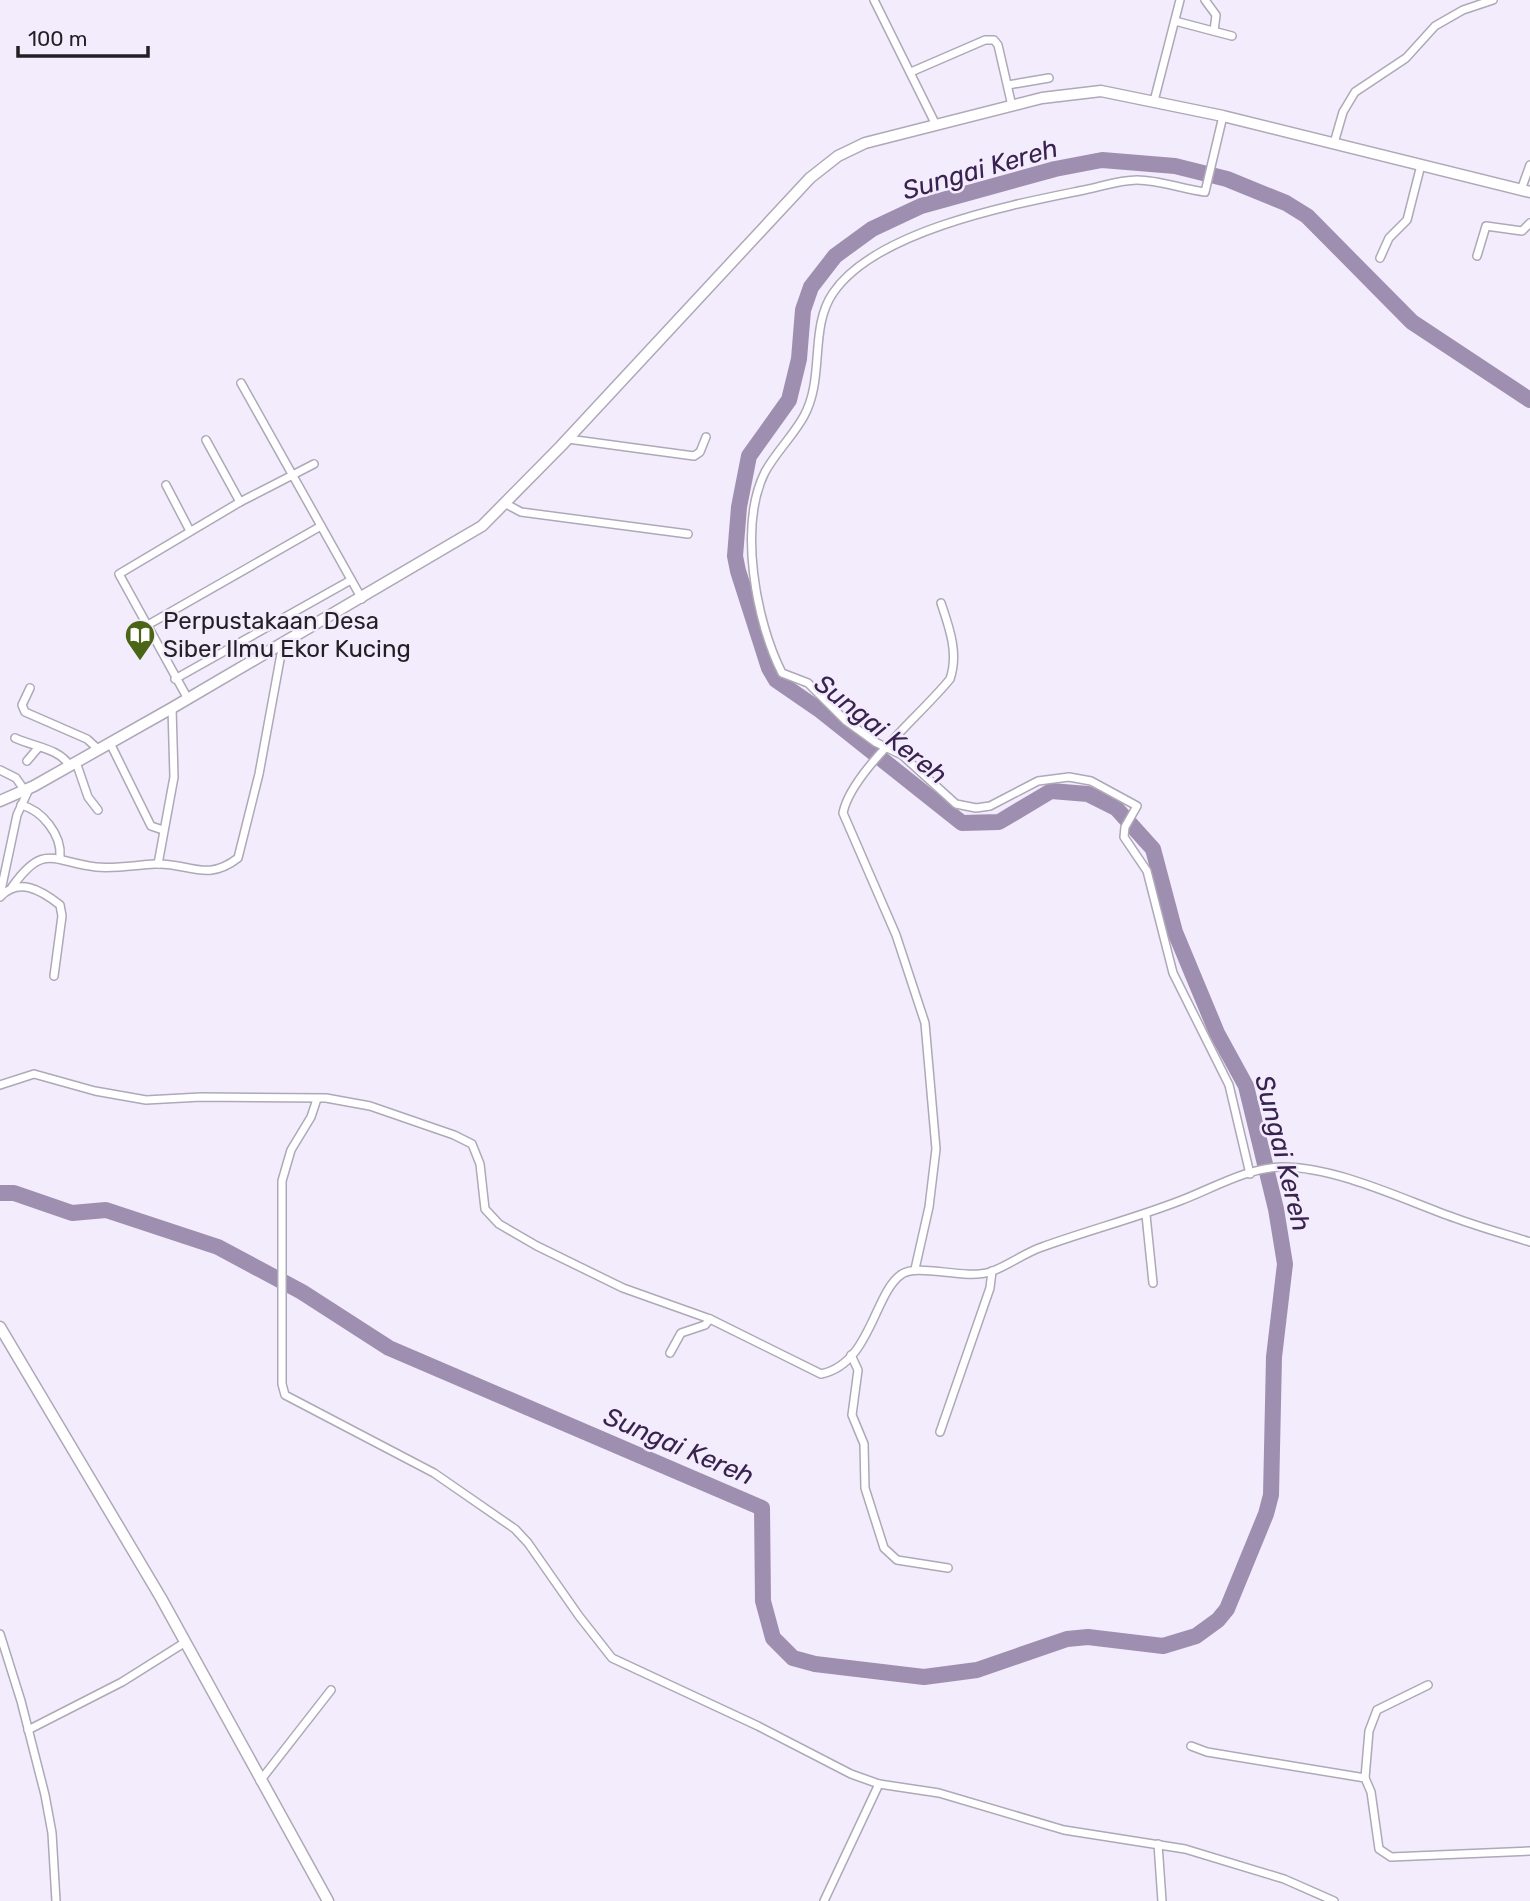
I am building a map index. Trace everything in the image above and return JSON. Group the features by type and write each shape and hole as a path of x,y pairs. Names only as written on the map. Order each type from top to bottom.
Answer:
{"street":[{"path":"874,0 936,125"},
{"path":"1154,101 1180,0"},
{"path":"1205,0 1216,15 1214,32"},
{"path":"1334,143 1343,113 1355,92 1406,58 1435,26 1463,10 1493,0"},
{"path":"1175,21 1232,36"},
{"path":"911,72 990,40 998,45 1012,106"},
{"path":"1008,85 1049,78"},
{"path":"0,801 27,790 188,699 472,532 506,504 746,244 822,167 865,144 1012,106 1096,90 1223,116 1525,191 1530,165"},
{"path":"1223,116 1205,192 1138,180 1121,181 968,219 894,245 847,276 833,293 824,313 815,385 806,413 772,461 759,488 752,527 752,570 761,611 782,673 808,684 846,721 884,750 902,755 944,795 963,807 990,806 1038,781 1069,777 1091,781 1137,806 1125,827 1125,839 1147,871 1173,973 1229,1085 1250,1174"},
{"path":"1380,258 1389,238 1407,220 1421,165"},
{"path":"1477,256 1486,226 1521,231 1530,223"},
{"path":"241,383 362,599"},
{"path":"568,439 694,456 699,454 706,437"},
{"path":"206,440 240,502"},
{"path":"188,699 119,574 240,502 314,464"},
{"path":"166,485 190,531"},
{"path":"506,504 522,512 688,534"},
{"path":"146,626 321,526"},
{"path":"175,679 351,580"},
{"path":"915,1269 929,1207 936,1149 925,1023 896,935 843,817 845,802 884,750 940,692 951,676 952,638 941,603"},
{"path":"0,896 12,887 28,866 60,857 97,867 158,864 207,872 230,864 240,855 284,643"},
{"path":"30,688 22,705 25,712 87,739 98,749"},
{"path":"158,864 175,764 172,708"},
{"path":"15,738 38,748 51,749 73,764 88,797 98,810"},
{"path":"110,743 151,826 163,830"},
{"path":"27,761 38,748"},
{"path":"0,770 16,778 27,790"},
{"path":"0,896 21,805 27,790"},
{"path":"21,805 49,824 61,849 60,857"},
{"path":"12,887 22,886 41,892 61,907 54,976"},
{"path":"0,1085 34,1074 95,1091 146,1101 201,1097 341,1099 370,1106 469,1142 479,1156 485,1209 499,1224 537,1246 623,1288 710,1319 821,1374 832,1370 851,1355 873,1325 897,1278 915,1269 970,1275 992,1271 1040,1247 1146,1214 1271,1168 1301,1169 1350,1181 1530,1242"},
{"path":"317,1099 312,1117 291,1150 283,1176 282,1384 288,1399 422,1466 515,1529 615,1660 758,1726 851,1774 879,1784 939,1793 1064,1830 1158,1844 1284,1879 1334,1901"},
{"path":"1146,1214 1153,1283"},
{"path":"940,1432 989,1288 992,1271"},
{"path":"670,1353 681,1333 705,1325 710,1319"},
{"path":"0,1327 113,1516 328,1901"},
{"path":"851,1355 858,1370 852,1415 864,1444 865,1488 884,1548 897,1560 948,1568"},
{"path":"0,1634 28,1730 52,1833 56,1901"},
{"path":"28,1730 122,1682 184,1643"},
{"path":"1428,1685 1377,1710 1370,1731 1365,1778 1371,1791 1379,1849 1391,1857 1530,1851"},
{"path":"260,1782 331,1689"},
{"path":"1191,1746 1207,1752 1365,1778"},
{"path":"824,1901 879,1784"},
{"path":"1158,1844 1162,1901"}],"waterway":[{"name":"Sungai Kereh","path":"0,1193 14,1193 72,1213 106,1210 218,1247 302,1292 389,1348 762,1508 763,1601 773,1638 793,1658 815,1664 924,1677 977,1670 1067,1639 1088,1637 1163,1646 1196,1636 1218,1620 1227,1609 1266,1514 1271,1495 1274,1357 1285,1264 1276,1209 1246,1086 1217,1033 1175,932 1153,849 1116,808 1088,794 1051,791 999,822 962,823 821,711 776,680 769,668 735,556 739,507 749,456 789,400 799,359 803,310 811,287 835,256 872,229 921,206 1055,169 1102,160 1175,166 1227,179 1286,203 1307,216 1412,322 1530,400"}],"place":[{"name":"Perpustakaan Desa Siber Ilmu Ekor Kucing","path":"140,662"}]}
